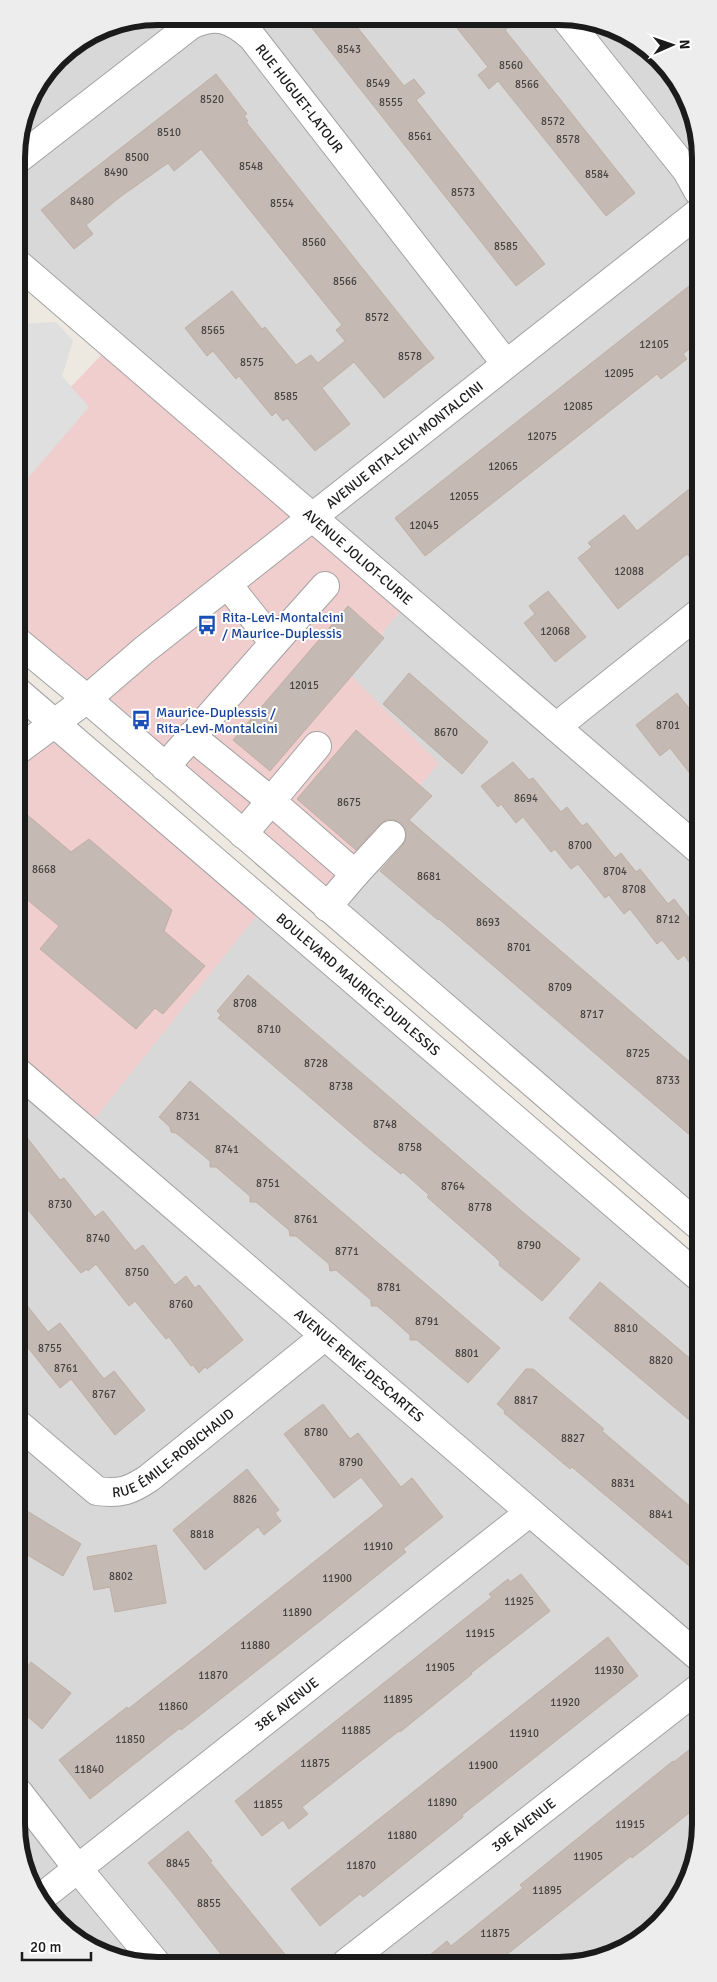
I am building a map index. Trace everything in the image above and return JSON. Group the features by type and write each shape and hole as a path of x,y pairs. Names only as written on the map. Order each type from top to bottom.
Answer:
{"street":[{"name":"RUE HUGUET-LATOUR","path":"25,154 191,25"},
{"name":"RUE HUGUET-LATOUR","path":"238,25 252,37 506,364"},
{"path":"571,26 692,181"},
{"name":"AVENUE RITA-LEVI-MONTALCINI","path":"25,746 87,699 144,650 314,518 692,218"},
{"name":"AVENUE JOLIOT-CURIE","path":"25,270 692,844"},
{"path":"228,585 274,643"},
{"path":"165,766 325,586"},
{"path":"556,727 692,620"},
{"path":"25,648 692,1220"},
{"name":"BOULEVARD MAURICE-DUPLESSIS","path":"25,698 692,1271"},
{"path":"191,736 279,807 355,874"},
{"path":"251,841 279,807 317,746"},
{"path":"327,907 391,835"},
{"name":"AVENUE RENÉ-DESCARTES","path":"25,1078 692,1651"},
{"name":"RUE ÉMILE-ROBICHAUD","path":"25,1430 97,1491 113,1493 132,1489 156,1472 325,1336"},
{"name":"38E AVENUE","path":"45,1894 530,1512"},
{"name":"39E AVENUE","path":"354,1957 692,1693"},
{"path":"25,1800 78,1869 151,1957"}],"shaded area":[{"path":"559,25 576,26 601,32 633,47 647,59 647,70 658,70 664,77 678,99 685,116 691,141 692,1220 321,902 349,674 409,600 25,269 25,150 35,107 53,77 70,58 84,47 107,35 141,26"},
{"path":"56,322 73,341 62,376 89,407 25,482 25,324"},
{"path":"112,344 409,600 349,674 439,763 321,902 25,648 25,435"},
{"path":"55,723 265,905 86,1130 25,1078 25,745"},
{"path":"265,905 692,1271 692,1832 682,1875 670,1898 659,1912 640,1929 610,1947 567,1957 150,1957 107,1947 92,1939 64,1918 47,1898 32,1866 25,1832 25,1067"}],"building":[{"path":"316,25 356,25 404,86 414,79 425,93 416,100 545,264 516,286 312,28"},
{"path":"455,25 511,25 505,30 635,193 606,216 498,81 489,89 478,75 488,67"},
{"path":"216,74 247,114 244,116 248,121 246,122 434,358 384,398 354,362 322,388 350,424 315,451 287,418 283,421 276,412 272,416 239,376 236,379 213,351 207,356 185,328 232,291 262,329 265,327 296,365 311,355 318,363 345,341 336,330 342,325 201,149 174,171 168,163 120,197 86,225 93,234 74,249 41,210"},
{"path":"692,284 692,347 683,354 687,359 661,379 657,374 425,556 395,518"},
{"path":"692,487 692,560 687,554 618,609 578,558 592,547 588,543 624,515 637,531"},
{"path":"548,591 586,637 555,662 524,623 535,614 529,606"},
{"path":"348,606 384,638 270,771 233,740"},
{"path":"409,673 488,742 462,774 383,704"},
{"path":"677,693 692,712 692,776 670,748 660,756 636,725"},
{"path":"356,730 432,796 409,820 692,1064 692,1137 439,919 380,871 406,839 406,830 401,823 394,820 386,820 356,850 297,799"},
{"path":"513,762 529,780 533,778 561,812 567,807 582,826 587,823 615,858 621,853 636,872 640,869 668,904 674,899 689,918 692,915 692,966 684,955 678,960 662,940 657,944 630,909 624,914 609,895 605,898 578,864 571,869 555,849 551,852 523,817 516,823 501,804 498,807 481,786"},
{"path":"25,813 71,852 89,839 172,910 164,931 205,966 163,1014 155,1008 136,1029 40,949 59,926 25,898"},
{"path":"248,975 580,1259 542,1301 499,1265 500,1262 492,1254 427,1197 429,1195 403,1172 401,1174 370,1149 218,1018 221,1015 217,1011"},
{"path":"190,1081 500,1348 468,1383 417,1340 410,1340 410,1335 391,1318 377,1306 371,1306 371,1300 336,1270 330,1271 329,1264 296,1236 290,1236 289,1230 256,1202 250,1202 250,1196 216,1167 210,1167 210,1161 176,1133 171,1132 170,1127 159,1117"},
{"path":"25,1135 60,1180 64,1178 95,1217 103,1211 135,1251 143,1245 175,1285 186,1276 195,1288 199,1285 243,1340 207,1369 205,1367 199,1373 193,1365 191,1366 169,1337 166,1339 135,1301 129,1306 96,1264 88,1271 87,1269 81,1273 25,1206"},
{"path":"600,1282 692,1360 692,1422 569,1318"},
{"path":"25,1303 48,1332 60,1323 104,1379 114,1371 145,1410 115,1435 71,1379 60,1388 25,1344"},
{"path":"526,1369 533,1369 604,1429 602,1431 692,1508 692,1568 572,1467 570,1469 504,1413 505,1411 497,1404"},
{"path":"323,1404 350,1439 358,1433 401,1487 412,1478 443,1517 403,1549 406,1552 324,1618 90,1799 59,1760 127,1707 128,1709 384,1506 361,1477 334,1498 284,1434"},
{"path":"247,1469 279,1510 275,1513 281,1521 264,1535 258,1527 205,1570 173,1530"},
{"path":"25,1510 81,1544 63,1576 25,1554"},
{"path":"156,1545 166,1603 115,1612 110,1587 94,1590 87,1557"},
{"path":"521,1574 550,1611 400,1732 302,1807 308,1814 289,1829 283,1820 262,1836 235,1801 492,1597 489,1594 508,1579 510,1582"},
{"path":"608,1637 638,1676 462,1815 463,1817 363,1897 360,1894 320,1926 291,1889"},
{"path":"31,1662 71,1693 42,1729 25,1714 25,1670"},
{"path":"692,1747 692,1810 674,1825 632,1858 631,1856 504,1957 427,1957 447,1941 451,1946 523,1888 520,1885"},
{"path":"188,1831 212,1861 210,1862 287,1957 223,1957 148,1863"}],"place":[{"name":"Rita-Levi-Montalcini / Maurice-Duplessis","path":"207,625"},
{"name":"Maurice-Duplessis / Rita-Levi-Montalcini","path":"141,720"}]}
